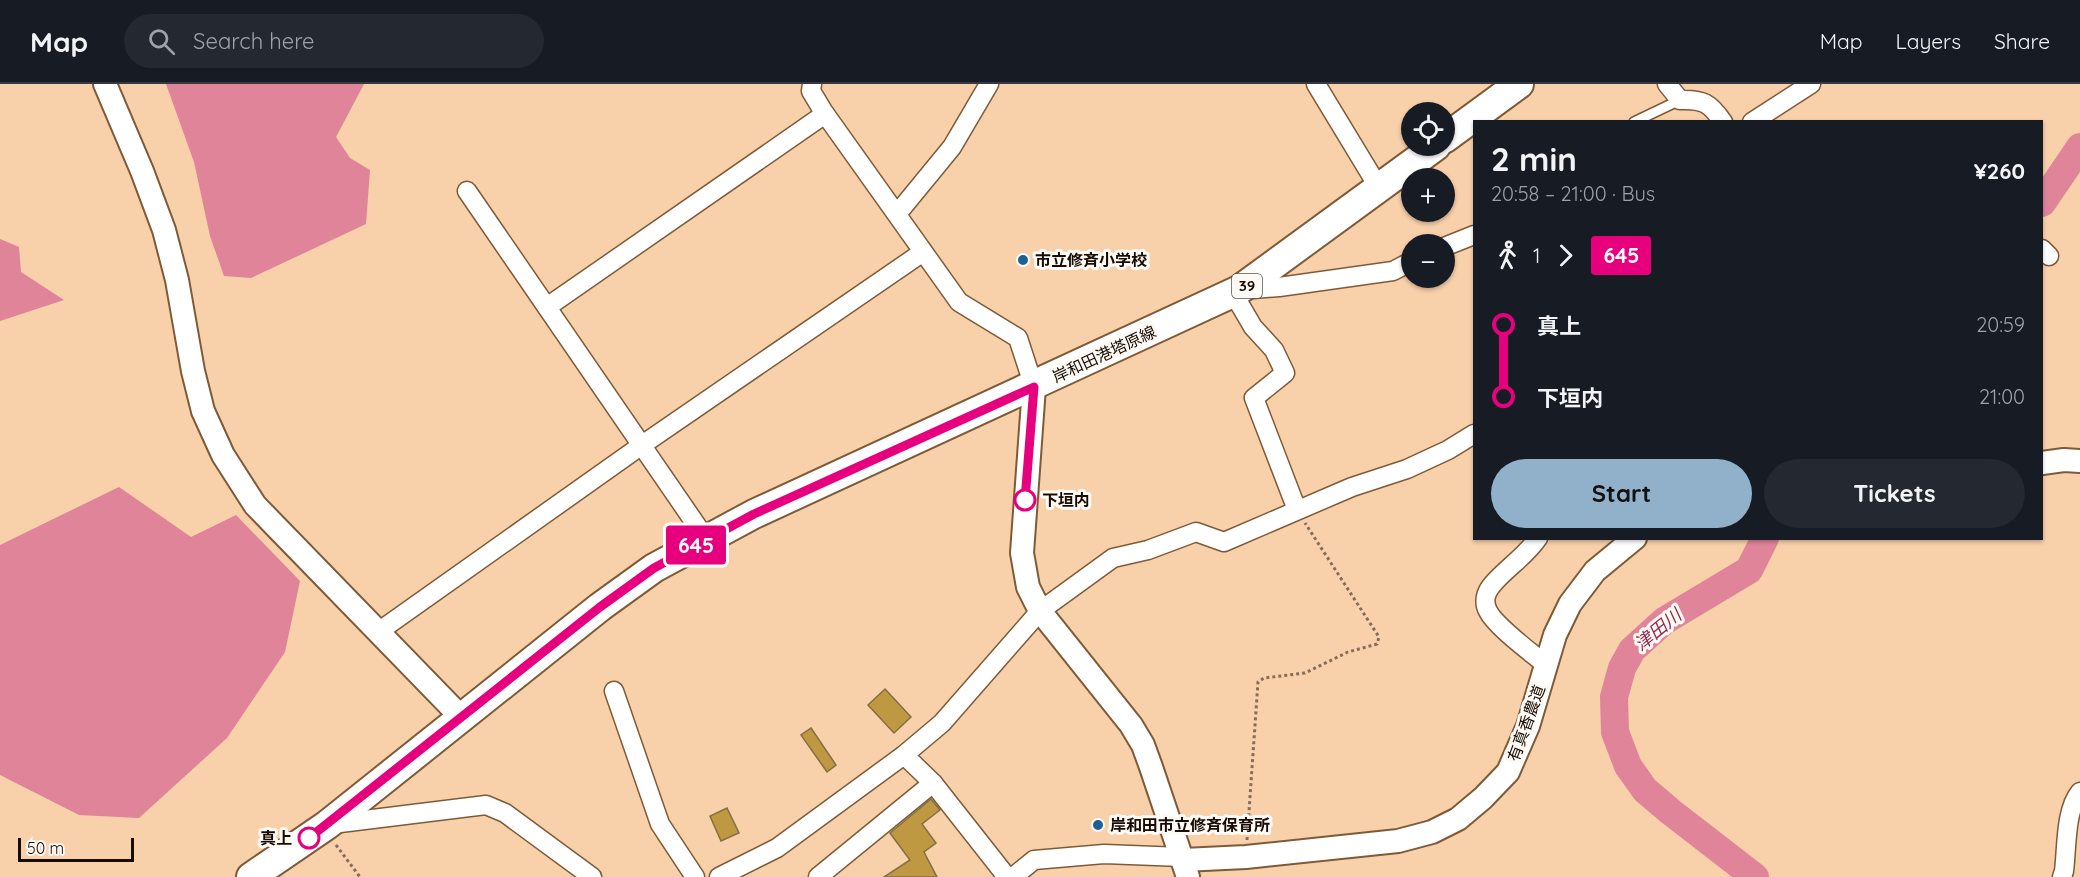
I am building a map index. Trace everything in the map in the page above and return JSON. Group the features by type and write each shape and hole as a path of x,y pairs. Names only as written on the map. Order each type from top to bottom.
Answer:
{"main road":[{"path":"1455,132 1519,84"},
{"name":"岸和田港塔原線","path":"251,877 325,826 629,585 654,568 754,514 1236,292 1422,156"}],"street":[{"path":"105,84 164,230 177,280 193,371 203,411 223,455 255,505 461,717"},
{"path":"812,84 811,90 825,114 959,302 1018,338 1034,387 1022,553 1028,587 1040,611 1131,725 1143,745 1184,865 1104,854 1034,860 1013,877"},
{"path":"897,214 952,147 989,84"},
{"path":"1316,84 1379,188"},
{"path":"1667,84 1680,100 1697,99 1712,107 1722,120"},
{"path":"1760,119 1811,84"},
{"path":"547,307 825,114"},
{"path":"467,191 706,539"},
{"path":"1455,243 1473,235"},
{"path":"378,632 923,252"},
{"path":"1297,510 1254,398 1286,373 1274,350 1253,327 1236,292 1393,271 1401,267"},
{"path":"719,877 777,848 904,755 942,723 1040,611 1113,558 1148,550 1196,532 1224,542 1353,487 1407,469 1448,450 1473,435"},
{"path":"2043,463 2064,460 2080,461"},
{"path":"1537,540 1528,552 1492,585 1485,597 1487,611 1492,617 1546,665"},
{"name":"有真香農道","path":"1184,865 1398,841 1432,832 1458,819 1483,798 1508,772 1528,726 1555,635 1570,604 1595,571 1633,540"},
{"path":"615,691 660,824 695,877"},
{"path":"904,755 933,783 1007,877"},
{"path":"818,877 933,783"},
{"path":"2062,877 2070,813 2080,792"},
{"path":"325,826 486,805 506,813 592,877"}],"lane":[{"path":"1638,120 1680,100"}],"path":[{"path":"1246,857 1258,682 1264,678 1305,673 1348,652 1377,644 1380,637 1297,510"},
{"path":"325,826 360,877"}],"shaded area":[{"path":"166,84 364,84 336,137 350,158 370,170 366,224 251,278 224,276 210,236 194,162"},
{"path":"0,239 19,247 21,272 64,300 0,321"},
{"path":"119,487 191,537 236,515 300,581 285,652 227,738 139,818 79,815 0,775 0,545"}],"building":[{"path":"885,689 911,717 894,733 868,705"},
{"path":"811,728 836,765 827,772 801,735"},
{"path":"931,799 940,810 922,824 936,843 924,852 937,877 884,877 910,860 890,833"},
{"path":"727,808 739,833 721,841 710,816"}],"waterway":[{"name":"津田川","path":"2043,202 2080,147"},
{"name":"津田川","path":"1755,877 1645,790 1628,766 1615,732 1614,697 1622,668 1632,650 1664,621 1749,570 1764,540"}],"bus line":[{"name":"645","path":"309,838 600,607 654,568 754,514 1034,387 1025,500"}],"place":[{"name":"市立修斉小学校","path":"1023,260"},
{"name":"下垣内","path":"1025,500"},
{"name":"岸和田市立修斉保育所","path":"1098,825"},
{"name":"真上","path":"309,838"}]}
